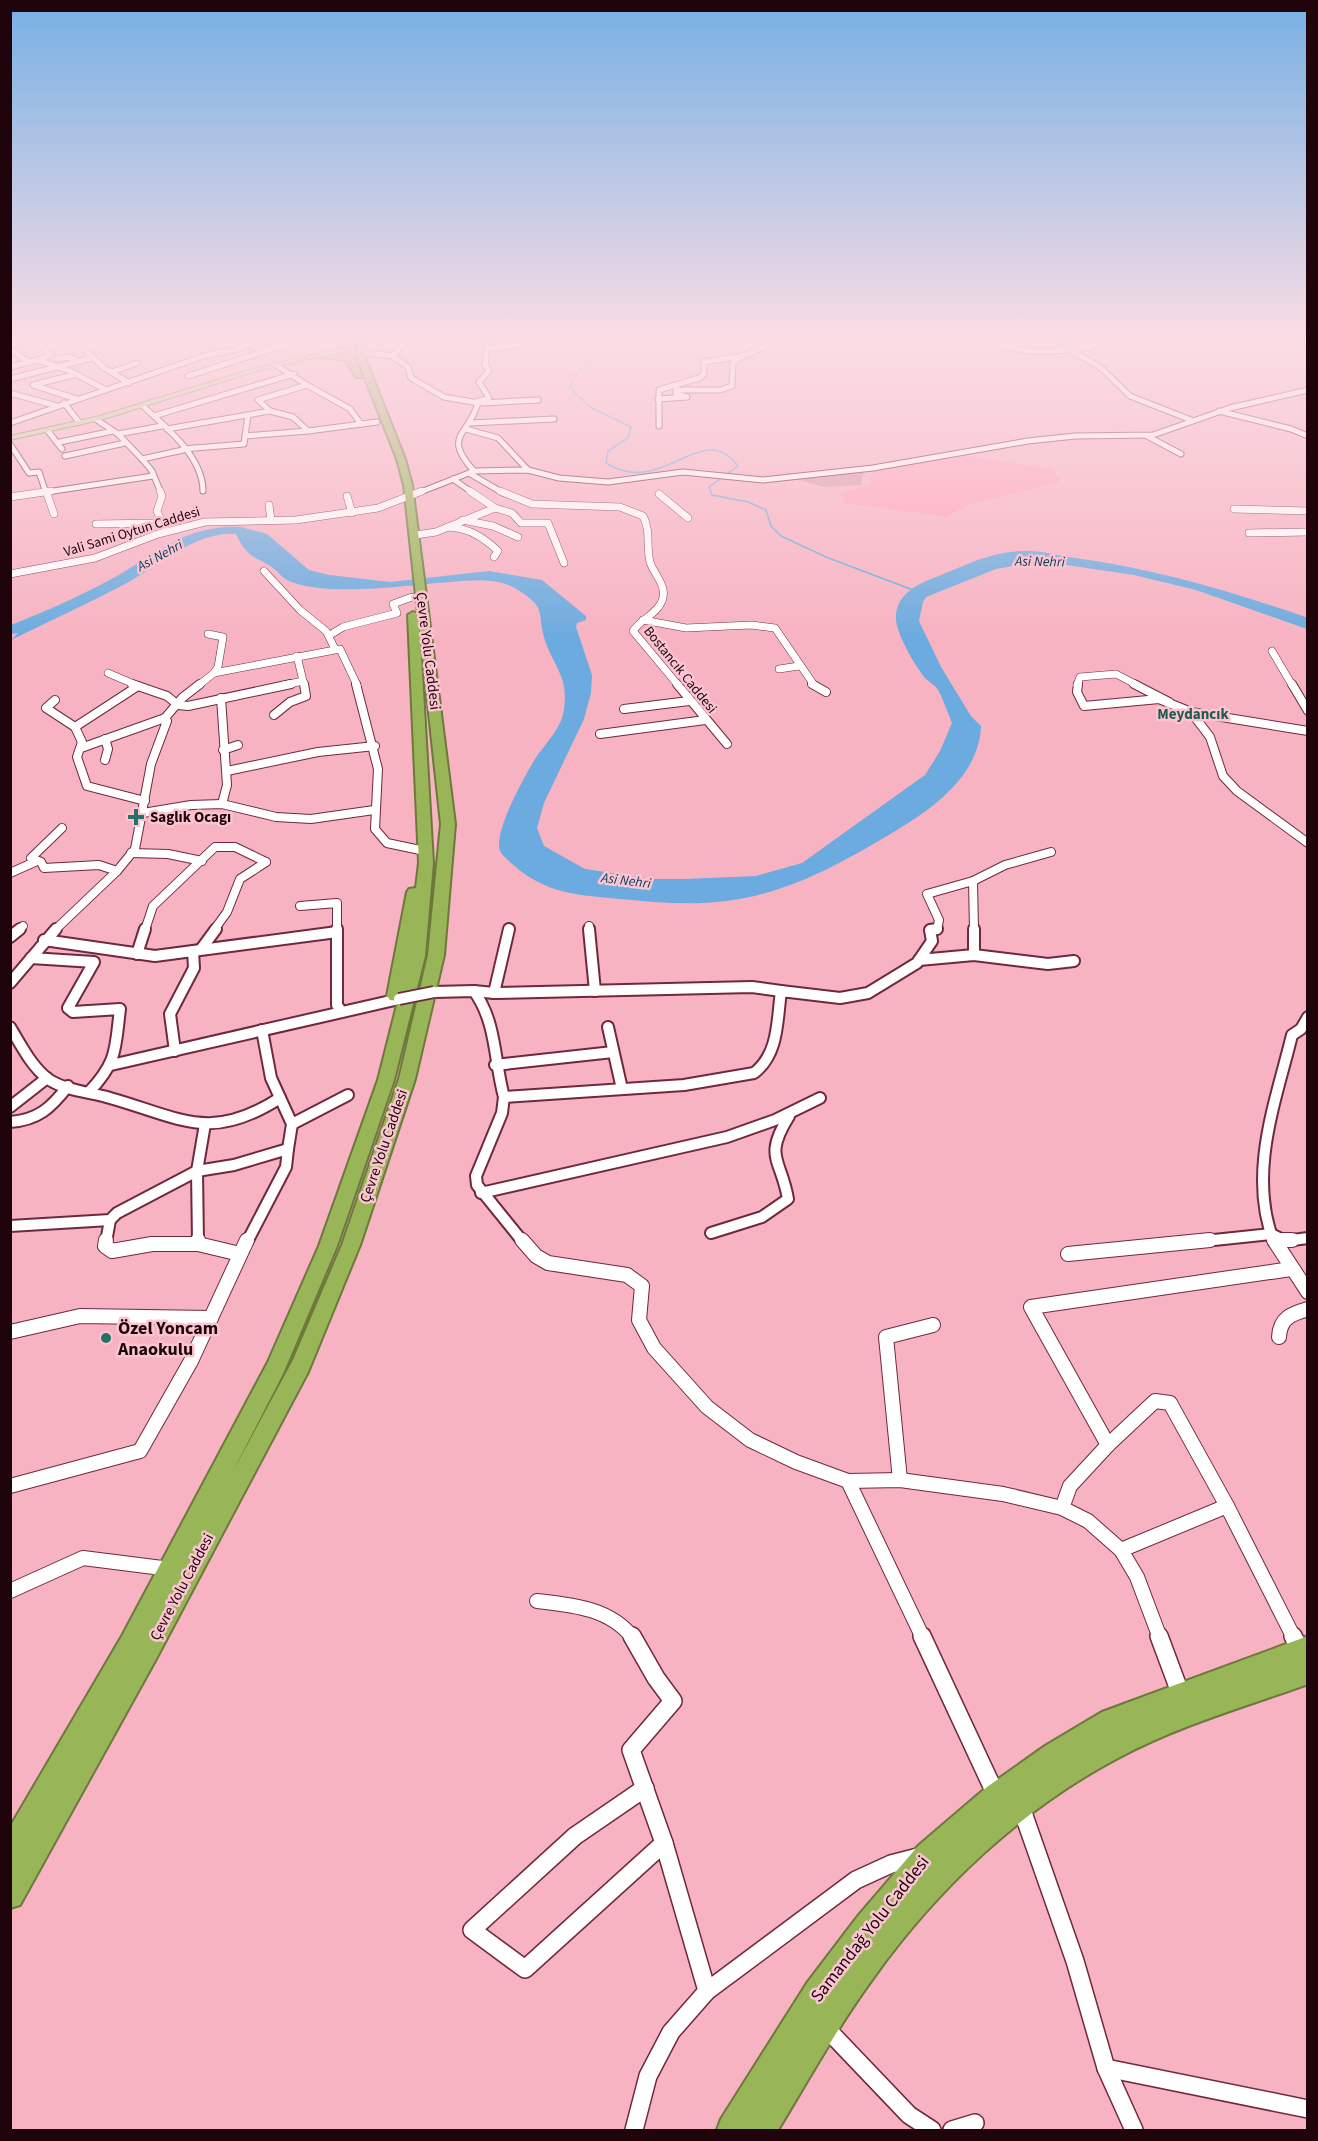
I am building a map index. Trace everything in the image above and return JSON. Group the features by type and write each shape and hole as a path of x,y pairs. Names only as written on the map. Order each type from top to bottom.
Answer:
{"highway":[{"name":"Çevre Yolu Caddesi","path":"385,440 406,494 416,535 412,559"},
{"name":"Çevre Yolu Caddesi","path":"10,1853 130,1644 276,1366 328,1246 386,1080 417,956 425,851 412,559 401,459 393,440"},
{"name":"Çevre Yolu Caddesi","path":"10,1895 142,1662 301,1365 362,1211 407,1079 433,966 448,824 414,593"},
{"path":"362,1211 402,1125 423,1056 436,992 452,859 448,824"},
{"path":"354,1172 362,1122 397,999 406,928 425,851"},
{"name":"Samandağ Yolu Caddesi","path":"732,2130 817,1993 927,1855 996,1796 1054,1755 1111,1721 1180,1695 1305,1657"},
{"name":"Samandağ Yolu Caddesi","path":"761,2130 824,2026 865,1965 910,1910 983,1835 1107,1750 1305,1657"}],"street":[{"path":"58,440 69,462"},
{"path":"60,442 73,440"},
{"path":"122,440 142,459 162,496 157,511 164,528 162,532"},
{"path":"176,440 204,477 203,491"},
{"path":"142,459 183,449 244,444 245,440"},
{"path":"458,440 457,448 472,473"},
{"path":"500,440 528,470"},
{"path":"406,494 472,473 528,470 563,478 620,482 687,472 724,478 763,480 866,469 1042,440"},
{"path":"1155,440 1181,454"},
{"path":"65,456 125,443"},
{"path":"10,444 30,473 39,472 54,514"},
{"path":"464,487 472,473"},
{"name":"Bostancık Caddesi","path":"472,473 511,496 532,504 618,507 640,513 645,519 648,531 650,562 664,592 660,604 635,627 634,634 727,744"},
{"path":"10,497 153,476"},
{"path":"563,478 581,486"},
{"path":"453,479 495,508 512,513 522,523 548,524 564,563"},
{"name":"Vali Sami Oytun Caddesi","path":"10,574 95,558 162,532 205,522 305,519 352,513 385,507 406,494"},
{"path":"659,494 688,518"},
{"path":"347,496 352,513"},
{"path":"269,505 271,520"},
{"path":"416,535 448,527 495,508"},
{"path":"1234,509 1308,511"},
{"path":"463,520 487,524 518,537"},
{"path":"96,524 161,523"},
{"path":"448,527 459,527 481,536 498,550 494,557"},
{"path":"1249,533 1308,532"},
{"path":"264,571 287,592 300,609 330,635 335,649"},
{"path":"330,635 343,627 397,613 393,604 414,593"},
{"path":"643,620 686,628 773,627 815,687 826,692"},
{"path":"81,748 165,718 182,698 214,673 218,667 223,637 208,634"},
{"path":"214,673 340,649 351,665 375,746 379,782 374,810 375,827 383,841 388,844 425,851"},
{"path":"1272,651 1308,711"},
{"path":"273,715 290,702 304,699 306,696 297,656"},
{"path":"779,669 799,666"},
{"path":"108,673 167,696 178,705 188,706 303,681"},
{"path":"1169,702 1159,699 1084,706 1077,696 1075,686 1080,677 1116,674 1191,712 1308,730"},
{"path":"75,727 138,686"},
{"path":"221,698 223,750 227,771 226,798 222,804"},
{"path":"55,700 46,708 75,727 82,742 77,757 87,786 145,801"},
{"path":"624,709 689,701"},
{"path":"1191,712 1210,737 1223,776 1237,791 1308,843"},
{"path":"10,983 44,940 117,871 131,853 143,813 151,764 167,721 165,718"},
{"path":"600,734 705,720"},
{"path":"105,739 108,749 105,760"},
{"path":"223,750 238,745"},
{"path":"227,771 318,752 375,746"},
{"path":"143,813 191,805 222,804 276,817 311,819 374,810"},
{"path":"62,828 43,844 32,858 44,868 99,866 117,871"},
{"path":"137,954 153,906 215,847 225,844 266,862 240,879 226,912 198,949 194,968 170,1014 175,1051"},
{"path":"111,1065 341,1011 436,992 494,993 752,987 840,998 855,997 868,993 919,960 932,941 930,930 937,930 939,920 927,894 973,881 1005,865 1051,852"},
{"path":"131,853 168,854 202,861"},
{"path":"10,873 37,861"},
{"path":"973,881 974,955"},
{"path":"300,906 336,903 338,1005 341,1011"},
{"path":"10,926 23,926 10,937"},
{"path":"589,926 595,991"},
{"path":"494,993 509,928"},
{"path":"44,940 155,956 337,932"},
{"path":"89,1092 111,1065 115,1056 114,1046 120,1009 73,1012 68,1008 101,950"},
{"path":"919,960 974,955 1048,964 1074,961"},
{"path":"31,957 94,962"},
{"path":"474,991 483,1000 493,1025 495,1065 504,1096 502,1113 476,1176 477,1185 481,1193 536,1256 548,1263 627,1275 642,1286 639,1320 654,1348 707,1407 735,1431 796,1462 848,1481 900,1480 1003,1494 1062,1508 1088,1521 1121,1550 1137,1577 1180,1695"},
{"path":"504,1096 684,1086 754,1073 764,1068 770,1058 781,991"},
{"path":"1308,1017 1304,1030 1292,1035 1263,1154 1263,1190 1271,1233 1291,1269 1308,1292"},
{"path":"10,1027 47,1078 165,1117 206,1124 243,1118 280,1098"},
{"path":"608,1027 622,1089"},
{"path":"10,1486 141,1451 191,1361 240,1254 286,1167 292,1124 271,1078 262,1030"},
{"path":"495,1065 613,1052"},
{"path":"10,1107 47,1078"},
{"path":"10,1122 37,1119 49,1110 68,1086"},
{"path":"292,1124 348,1095"},
{"path":"481,1193 674,1151 789,1116 820,1098"},
{"path":"711,1233 763,1218 776,1211 788,1199 787,1187 773,1158 777,1134 789,1116"},
{"path":"198,1244 197,1171 206,1124"},
{"path":"240,1254 198,1244 152,1244 112,1251 105,1246 110,1220 117,1213 197,1171 234,1166 288,1149"},
{"path":"10,1226 110,1220"},
{"path":"1068,1254 1271,1233 1285,1241 1308,1238"},
{"path":"1108,1444 1031,1307 1291,1269"},
{"path":"1280,1337 1279,1325 1285,1317 1308,1309"},
{"path":"10,1332 80,1316 211,1318"},
{"path":"900,1480 886,1337 933,1325"},
{"path":"1062,1508 1070,1486 1108,1444 1155,1401 1170,1403 1227,1506 1305,1657"},
{"path":"848,1481 996,1796"},
{"path":"1121,1550 1227,1506"},
{"path":"10,1591 83,1558 170,1569"},
{"path":"537,1601 586,1606 609,1616 625,1628 639,1645 655,1677 673,1701 631,1750 664,1843 706,1991"},
{"path":"645,1788 608,1810 540,1863 471,1930 525,1969 664,1843"},
{"path":"1021,1807 1075,1961 1106,2068 1134,2130"},
{"path":"634,2130 648,2076 671,2032 706,1991 856,1880 891,1864 927,1855"},
{"path":"824,2026 909,2115 932,2130"},
{"path":"1106,2068 1308,2109"},
{"path":"952,2130 975,2123"}],"shaded area":[{"path":"962,455 1050,469 1059,475 1060,482 969,504 947,517 845,503 841,493 870,485 872,471"},
{"path":"864,471 861,485 824,487 792,478"}],"water":[{"name":"Asi Nehri","path":"241,527 267,534 309,570 329,575 390,582 489,571 542,580 586,616 586,620 577,623 576,627 592,675 591,693 584,719 544,803 537,828 544,846 585,869 653,879 756,876 802,863 925,775 940,751 952,723 938,690 921,673 902,640 896,617 897,609 900,601 910,590 971,563 1002,553 1044,552 1164,575 1222,590 1308,618 1307,629 1196,590 1134,575 1053,563 1025,564 996,569 926,597 923,602 919,621 941,667 971,716 981,726 972,760 964,774 940,800 857,854 815,875 771,891 712,902 686,903 604,898 563,891 537,882 512,864 500,851 499,842 505,818 535,759 560,723 565,697 562,679 547,647 537,606 527,596 510,586 493,581 476,580 367,589 322,588 303,585 285,579 276,570 251,555 242,546 236,534 221,535 193,543 127,583 11,640 18,633 11,634 11,625 89,591 174,542 205,530"}],"waterway":[{"path":"625,440 608,451 606,463 627,471 646,472 695,453 710,450 724,453 738,466 709,487 712,495 748,502 766,510 771,526 781,536 826,557 913,590"}],"place":[{"name":"Saglık Ocagı","path":"136,817"},
{"name":"Özel Yoncam Anaokulu","path":"106,1338"}],"district":[{"name":"Meydancık","path":"1193,714"}]}
